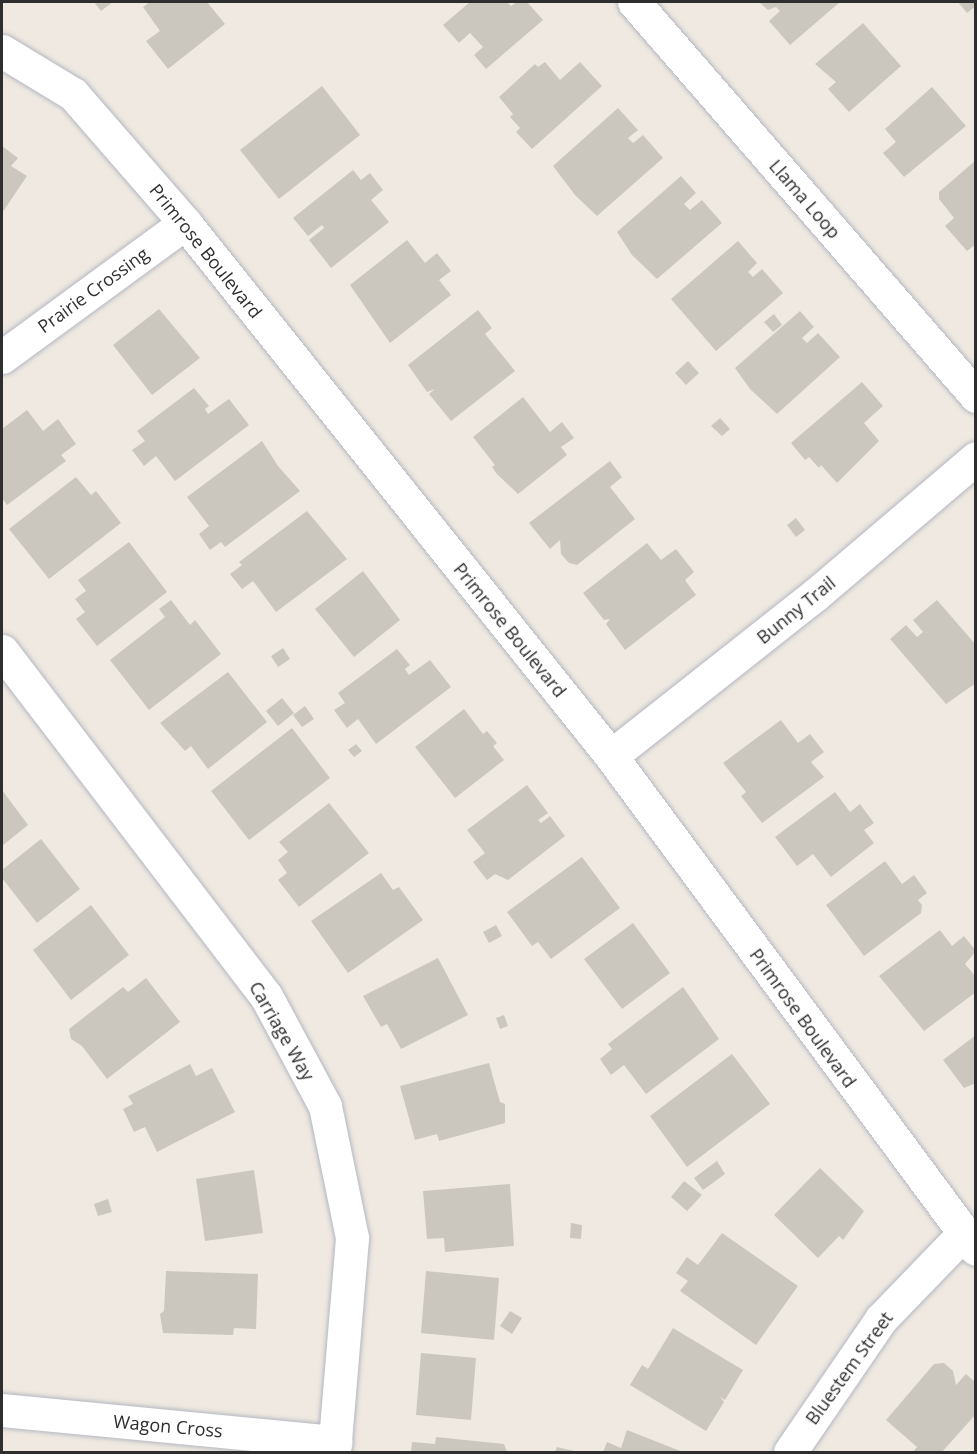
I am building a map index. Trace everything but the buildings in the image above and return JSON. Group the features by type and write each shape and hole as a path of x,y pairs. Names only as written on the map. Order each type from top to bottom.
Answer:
{"street":[{"name":"Llama Loop","path":"634,2 975,396"},
{"name":"Primrose Boulevard","path":"2,51 73,94 185,223 611,756 969,1242"},
{"name":"Prairie Crossing","path":"2,357 185,223"},
{"name":"Bunny Trail","path":"611,756 815,595 975,458"},
{"name":"Carriage Way","path":"2,651 266,996 325,1106 352,1238 334,1447"},
{"name":"Bluestem Street","path":"790,1452 881,1319 969,1242"},
{"name":"Wagon Cross","path":"2,1410 334,1447"}]}
